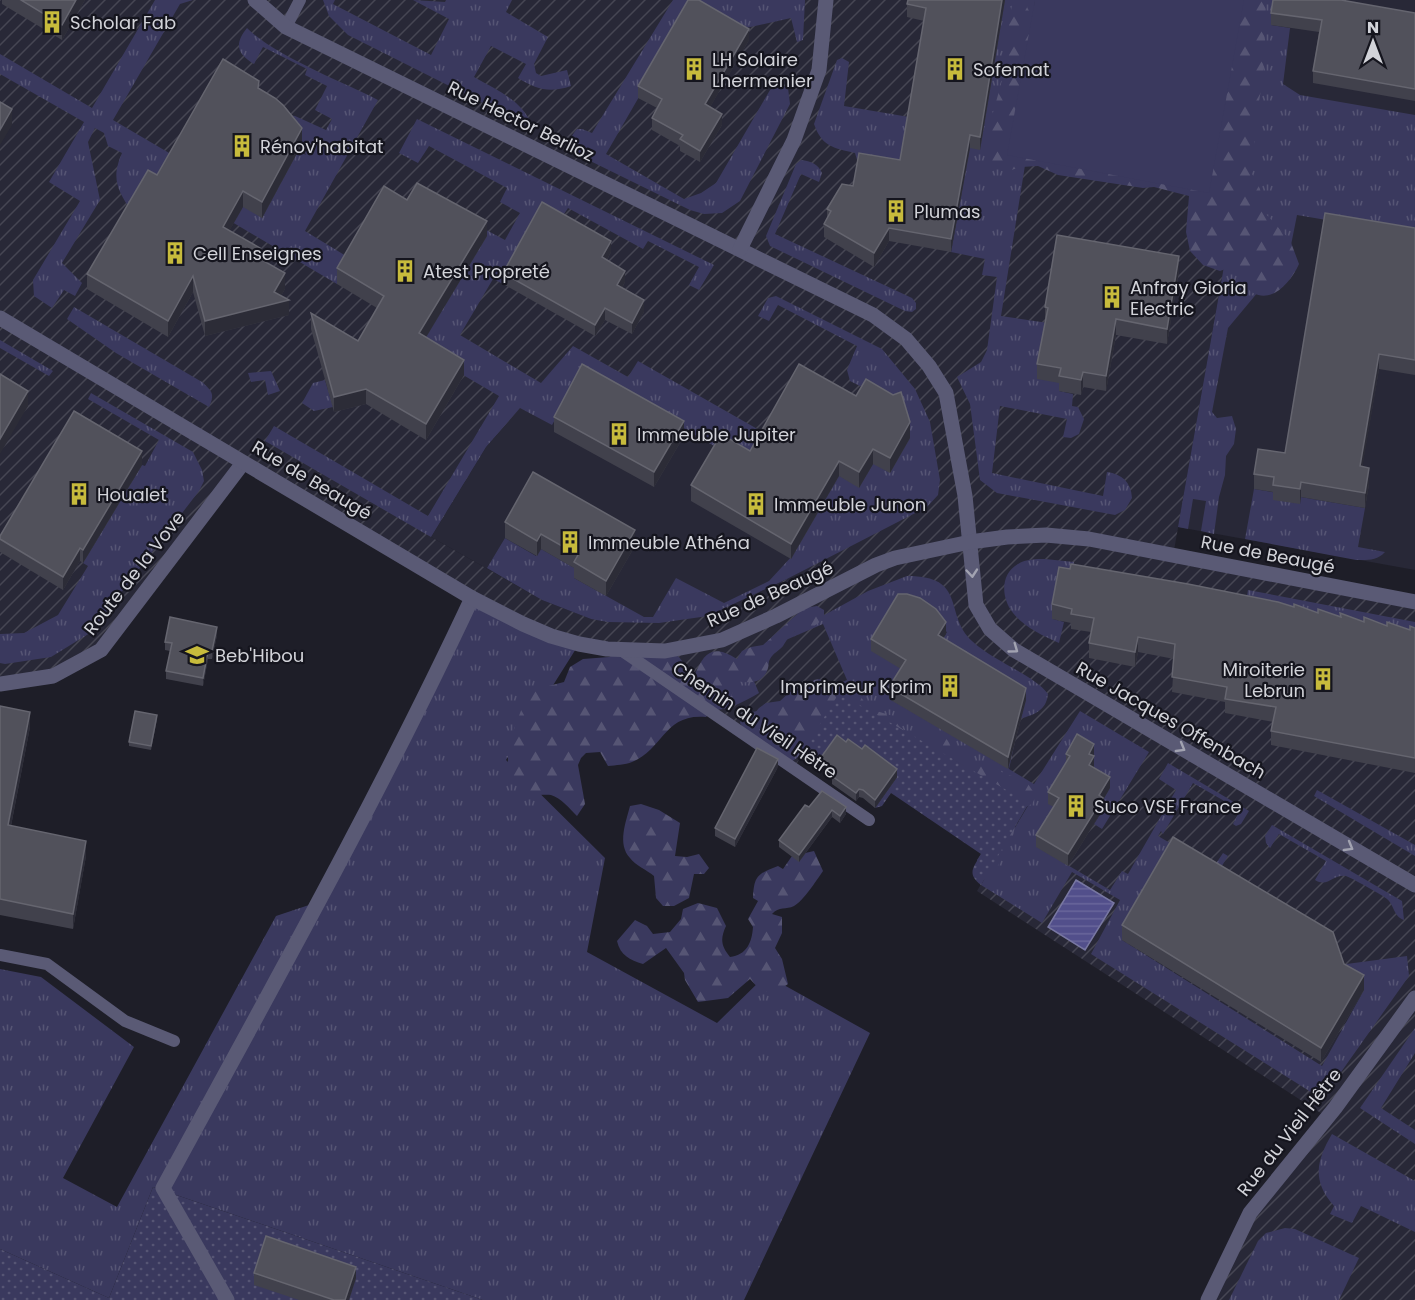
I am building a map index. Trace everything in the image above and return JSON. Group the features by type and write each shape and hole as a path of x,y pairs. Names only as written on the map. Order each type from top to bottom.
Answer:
{"street":[{"name":"Rue Hector Berlioz","path":"255,0 286,27 873,315 906,339 929,366 946,393 965,496 969,542"},
{"path":"740,249 794,141 819,70 826,0"},
{"name":"Rue de Beaugé","path":"0,318 472,598 523,624 551,636 579,644 621,650 665,651 722,640 895,558 969,542 1016,536 1046,535 1089,539 1415,602"},
{"name":"Route de la Vove","path":"0,684 53,676 101,650 243,462"},
{"name":"Rue Jacques Offenbach","path":"969,542 976,605 990,629 1014,650 1415,885"},
{"path":"227,1300 163,1188 323,892 438,671 472,598"},
{"name":"Rue du Vieil Hêtre","path":"1208,1300 1250,1213 1335,1108 1415,998"}],"lane":[{"path":"286,27 300,0"},
{"name":"Chemin du Vieil Hêtre","path":"621,650 869,820"},
{"path":"0,955 47,964 125,1021 174,1041"}],"shaded area":[{"path":"0,0 1035,0 1236,198 1173,556 1415,602 1415,1300 1208,1300 1250,1213 1327,1117 977,891 1029,803 839,694 794,768 621,650 551,636 243,463 101,650 53,676 0,684","holes":["573,347 888,525 787,579 708,616 591,619 542,600 431,537 486,447"]},
{"path":"1035,0 1415,0 1415,570 1178,527 1236,198"},
{"path":"573,346 889,526 708,616 659,623 542,600 431,537 486,447"},
{"path":"1076,880 1114,903 1085,950 1048,927"}],"green space":[{"path":"155,0 193,0 180,4 113,120 176,157 262,218 298,151 306,155 299,140 275,113 295,116 326,130 332,119 315,110 327,86 305,75 307,69 263,47 254,64 244,56 239,44 247,28 291,58 378,100 305,231 351,259 337,284 232,222 132,212 117,184 117,170 122,153 108,146 104,133 95,128 88,142 100,200 62,263 82,283 75,296 64,290 52,308 34,296 33,280 80,201 49,182 84,122 0,74 0,54 92,108"},
{"path":"323,0 335,0 333,4 431,55 449,19 413,0 445,2 446,0 512,0 506,12 548,37 534,64 536,73 541,76 567,70 571,86 550,90 525,82 518,78 526,64 491,46 474,77 516,103 529,118 533,128 348,35 329,16"},
{"path":"673,0 805,0 803,40 797,42 791,18 746,28 749,40 691,7 606,154 684,199 701,193 716,183 770,90 780,85 788,88 790,104 740,201 722,213 704,214 690,210 574,153 572,146 571,138 577,129 592,133"},
{"path":"1005,0 1035,0 1026,159 1001,316 1048,323 1061,383 1059,391 1073,394 1072,406 1078,407 1084,419 1079,434 1071,438 1063,437 1067,419 1000,406 992,473 1103,496 1107,472 1117,475 1128,483 1132,498 1125,510 1115,515 997,493 980,480 970,404 957,377 981,362 987,350 997,277 982,275 985,259 951,252 963,185 859,167 855,153 835,148 825,142 814,124 837,60 842,58 849,62 844,106 909,117"},
{"path":"1013,0 1029,0 1027,7 1038,29 1242,0 1266,0 1263,79 1251,172 1260,189 1264,212 1290,240 1299,264 1283,287 1268,295 1260,295 1251,292 1243,284 1234,266 1220,271 1203,265 1190,251 1186,232 1189,196 1154,187 1143,188 1058,175 1038,166 1021,167 1004,172 994,166 989,156 990,123 1002,80"},
{"path":"1035,0 1244,0 1209,193 1007,155"},
{"path":"1243,0 1275,0 1271,25 1290,28 1283,84 1300,95 1415,115 1415,235 1297,215 1289,255 1228,328 1212,412 1217,418 1232,416 1236,429 1234,444 1226,456 1225,475 1219,497 1214,534 1201,531 1206,501 1193,499 1188,529 1178,527 1236,198"},
{"path":"417,119 714,265 699,290 689,285 699,267 648,241 643,249 568,208 560,220 544,211 503,284 493,279 460,335 541,383 573,346 628,377 638,361 859,487 873,464 868,390 850,381 847,370 857,346 778,305 769,321 758,316 768,298 776,296 882,349 915,389 930,422 940,480 938,495 927,507 787,579 708,616 659,623 608,622 591,619 542,600 487,568 505,538 536,556 541,549 578,570 574,578 644,617 653,617 676,578 724,603 769,581 793,555 721,450 583,370 552,425 520,408 486,447 431,537 265,441 274,426 428,516 499,396 388,331 473,223 505,240 520,213 500,202 507,188 429,146 418,163 399,153"},
{"path":"801,160 811,162 818,167 822,173 819,182 801,174 775,234 912,298 916,303 916,309 912,312 905,311 770,246 766,236 796,164"},
{"path":"74,307 202,382 212,393 209,407 116,353 67,319"},
{"path":"0,340 53,371 49,376 0,348"},
{"path":"271,371 280,391 268,395 265,380 251,382 248,373"},
{"path":"325,380 333,407 314,411 302,403 313,383"},
{"path":"91,393 193,452 202,470 204,481 199,491 90,633 51,657 0,663 0,634 24,633 58,615 88,566 83,563 159,440 88,399"},
{"path":"1254,489 1365,508 1358,547 1385,552 1368,560 1356,560 1245,539"},
{"path":"1045,559 1074,562 1071,579 1053,619 1064,622 1059,643 1034,631 1017,618 1009,607 1005,594 1005,580 1012,568 1024,561"},
{"path":"907,576 939,582 947,589 963,630 972,641 1042,687 1048,694 1047,700 1035,713 1020,719 1009,769 1034,784 1080,711 1149,752 1102,829 1094,824 1103,810 1059,810 1037,847 1110,890 1122,871 1128,874 1176,790 1159,779 1168,763 1249,811 1241,824 1236,826 1233,824 1240,810 1193,783 1163,834 1161,831 1158,836 1213,868 1223,853 1228,856 1215,877 1122,940 1322,1066 1364,990 1339,965 1407,956 1409,976 1322,1099 1091,954 1120,900 1072,872 1042,923 981,885 1029,804 839,693 801,755 791,762 745,730 740,723 742,716 766,710 768,714 847,680 823,624 744,658 759,693 739,704 723,709 717,710 709,702 744,657 868,591","holes":["942,629 947,632 938,647 1009,768 890,699 906,672"]},
{"path":"1248,590 1415,622 1415,643 1244,613"},
{"path":"472,598 579,644 506,760 605,858 587,952 717,1023 766,975 870,1033 744,1300 483,1300 153,1187 109,1298 0,1249 0,969 41,977 134,1047 63,1178 117,1207 276,916 318,902"},
{"path":"817,606 824,610 824,618 811,628 791,634 783,646 771,657 763,677 751,682 737,681 728,704 717,706 706,717 692,717 681,721 665,733 643,756 629,763 608,766 600,752 586,753 578,765 585,804 577,816 551,795 532,794 518,787 511,776 508,763 509,748 529,691 564,682 570,667 583,659 609,657 621,650 674,654 679,657 694,677 702,661 710,653 722,652 737,659 742,651 763,645 804,608"},
{"path":"819,679 834,688 843,689 861,697 873,710 893,716 900,727 907,731 943,736 948,740 951,748 952,762 959,766 986,762 1004,774 1028,784 1036,796 1032,804 1023,808 1017,817 1012,840 995,872 986,880 980,879 977,860 985,848 917,781 823,754 817,762 803,760 792,754 786,743 787,738 780,734 762,733 760,729 752,731 746,726 746,715 754,714 766,703 780,701 790,692 805,689 814,680"},
{"path":"839,693 1029,803 981,885 976,881 973,870 981,854 891,793 882,806 875,808 897,777 823,754 815,765 801,755"},
{"path":"1317,790 1415,845 1415,856 1314,796"},
{"path":"641,804 659,810 680,823 675,856 687,857 699,854 709,868 704,874 694,874 689,898 674,906 663,906 656,898 654,876 632,861 624,846 625,826 630,806"},
{"path":"1272,825 1402,901 1404,920 1398,916 1387,899 1349,877 1341,876 1327,882 1315,880 1326,861 1279,834 1270,848 1265,836"},
{"path":"814,851 823,871 798,903 772,914 782,917 782,933 775,948 782,959 788,984 778,991 762,992 750,979 728,998 698,1002 685,980 684,973 666,948 643,964 626,956 618,946 617,941 635,920 647,926 653,934 670,932 681,919 683,909 698,903 717,908 726,926 722,939 725,949 730,957 741,954 748,947 751,938 753,927 748,919 758,901 753,898 758,876 778,866 783,869 792,856"},
{"path":"1415,1028 1415,1053 1381,1108 1415,1130 1415,1144 1360,1108"},
{"path":"1332,1134 1415,1181 1415,1232 1361,1206 1352,1223 1330,1214 1334,1206 1322,1188 1319,1171 1322,1153"},
{"path":"153,1187 483,1300 0,1300 0,1249 109,1298"},
{"path":"1285,1228 1295,1229 1359,1258 1339,1300 1229,1300 1258,1241 1266,1233"}],"building":[{"path":"21,0 76,0 62,25"},
{"name":"LH Solaire Lhermenier","path":"688,0 699,0 749,29 705,104 722,114 700,151 680,139 683,135 652,118 662,99 638,86"},
{"path":"908,0 1002,0 980,137 970,135 951,239 889,228 874,253 824,224 831,211 827,209 842,184 853,186 859,153 900,160 926,8 907,4"},
{"path":"1273,0 1341,0 1415,13 1415,89 1313,71 1322,20 1271,13"},
{"path":"223,59 259,81 258,88 283,105 302,128 262,202 243,191 223,227 260,248 255,256 285,273 274,292 289,300 205,321 193,276 168,321 87,274 148,170 157,175"},
{"path":"0,102 12,109 0,130"},
{"path":"417,183 487,221 419,333 464,360 426,424 366,389 334,397 311,313 358,341 384,296 337,268 384,186 407,200"},
{"path":"542,202 611,241 602,257 625,271 617,285 644,300 632,323 605,308 595,325 503,273"},
{"path":"1325,213 1415,228 1415,360 1379,354 1360,466 1369,468 1365,493 1301,482 1300,489 1273,485 1274,477 1254,474 1258,449 1285,453"},
{"name":"Anfray Gioria Electric","path":"1057,235 1179,256 1167,329 1116,319 1106,376 1083,372 1081,380 1059,376 1061,368 1037,364 1048,308 1045,307"},
{"name":"Immeuble Jupiter","path":"582,364 684,421 654,472 554,417"},
{"path":"799,364 856,396 866,379 893,395 901,392 910,422 890,458 873,449 859,472 839,461 791,544 691,485 721,434 750,451"},
{"path":"0,374 28,391 0,439"},
{"name":"Houalet","path":"74,411 142,451 83,550 80,548 63,577 0,539 0,536"},
{"name":"Immeuble Athéna","path":"533,472 635,530 606,581 574,562 578,555 541,534 537,541 505,522"},
{"path":"1071,564 1188,584 1294,607 1294,604 1318,613 1318,609 1341,617 1340,613 1364,622 1364,617 1387,626 1387,622 1410,630 1410,626 1415,628 1415,758 1271,731 1276,707 1225,699 1227,687 1172,677 1175,644 1138,637 1135,652 1089,643 1094,618 1071,614 1072,609 1052,604 1059,567 1070,569"},
{"name":"Imprimeur Kprim","path":"898,594 920,598 936,609 946,622 938,635 1026,688 1008,757 889,687 906,660 871,639"},
{"name":"Beb'Hibou","path":"170,617 217,627 212,651 208,651 203,678 166,671 172,643 165,642"},
{"path":"0,706 30,712 8,825 86,841 73,914 0,899"},
{"path":"135,711 157,715 151,746 129,742"},
{"name":"Suco VSE France","path":"1077,734 1094,744 1089,754 1094,756 1089,765 1110,777 1099,795 1103,798 1068,854 1036,835 1059,798 1048,792 1070,756 1066,754"},
{"path":"837,735 846,742 848,739 862,749 865,745 897,769 875,800 863,790 859,789 856,793 832,776 835,772 819,760"},
{"path":"757,748 778,759 735,839 715,828"},
{"path":"822,791 846,807 840,816 832,810 799,855 779,840 805,805 809,807"},
{"path":"1173,837 1333,932 1344,964 1364,975 1321,1048 1122,925"},
{"path":"266,1236 356,1267 345,1300 334,1300 254,1273"}],"place":[{"name":"Scholar Fab","path":"52,22"},
{"name":"LH Solaire Lhermenier","path":"694,69"},
{"name":"Sofemat","path":"955,69"},
{"name":"Rénov'habitat","path":"242,146"},
{"name":"Plumas","path":"896,211"},
{"name":"Cell Enseignes","path":"175,253"},
{"name":"Atest Propreté","path":"405,271"},
{"name":"Anfray Gioria Electric","path":"1112,297"},
{"name":"Immeuble Jupiter","path":"619,434"},
{"name":"Houalet","path":"79,494"},
{"name":"Immeuble Junon","path":"756,504"},
{"name":"Immeuble Athéna","path":"570,542"},
{"name":"Beb'Hibou","path":"197,655"},
{"name":"Miroiterie Lebrun","path":"1323,679"},
{"name":"Imprimeur Kprim","path":"950,686"},
{"name":"Suco VSE France","path":"1076,806"}]}
